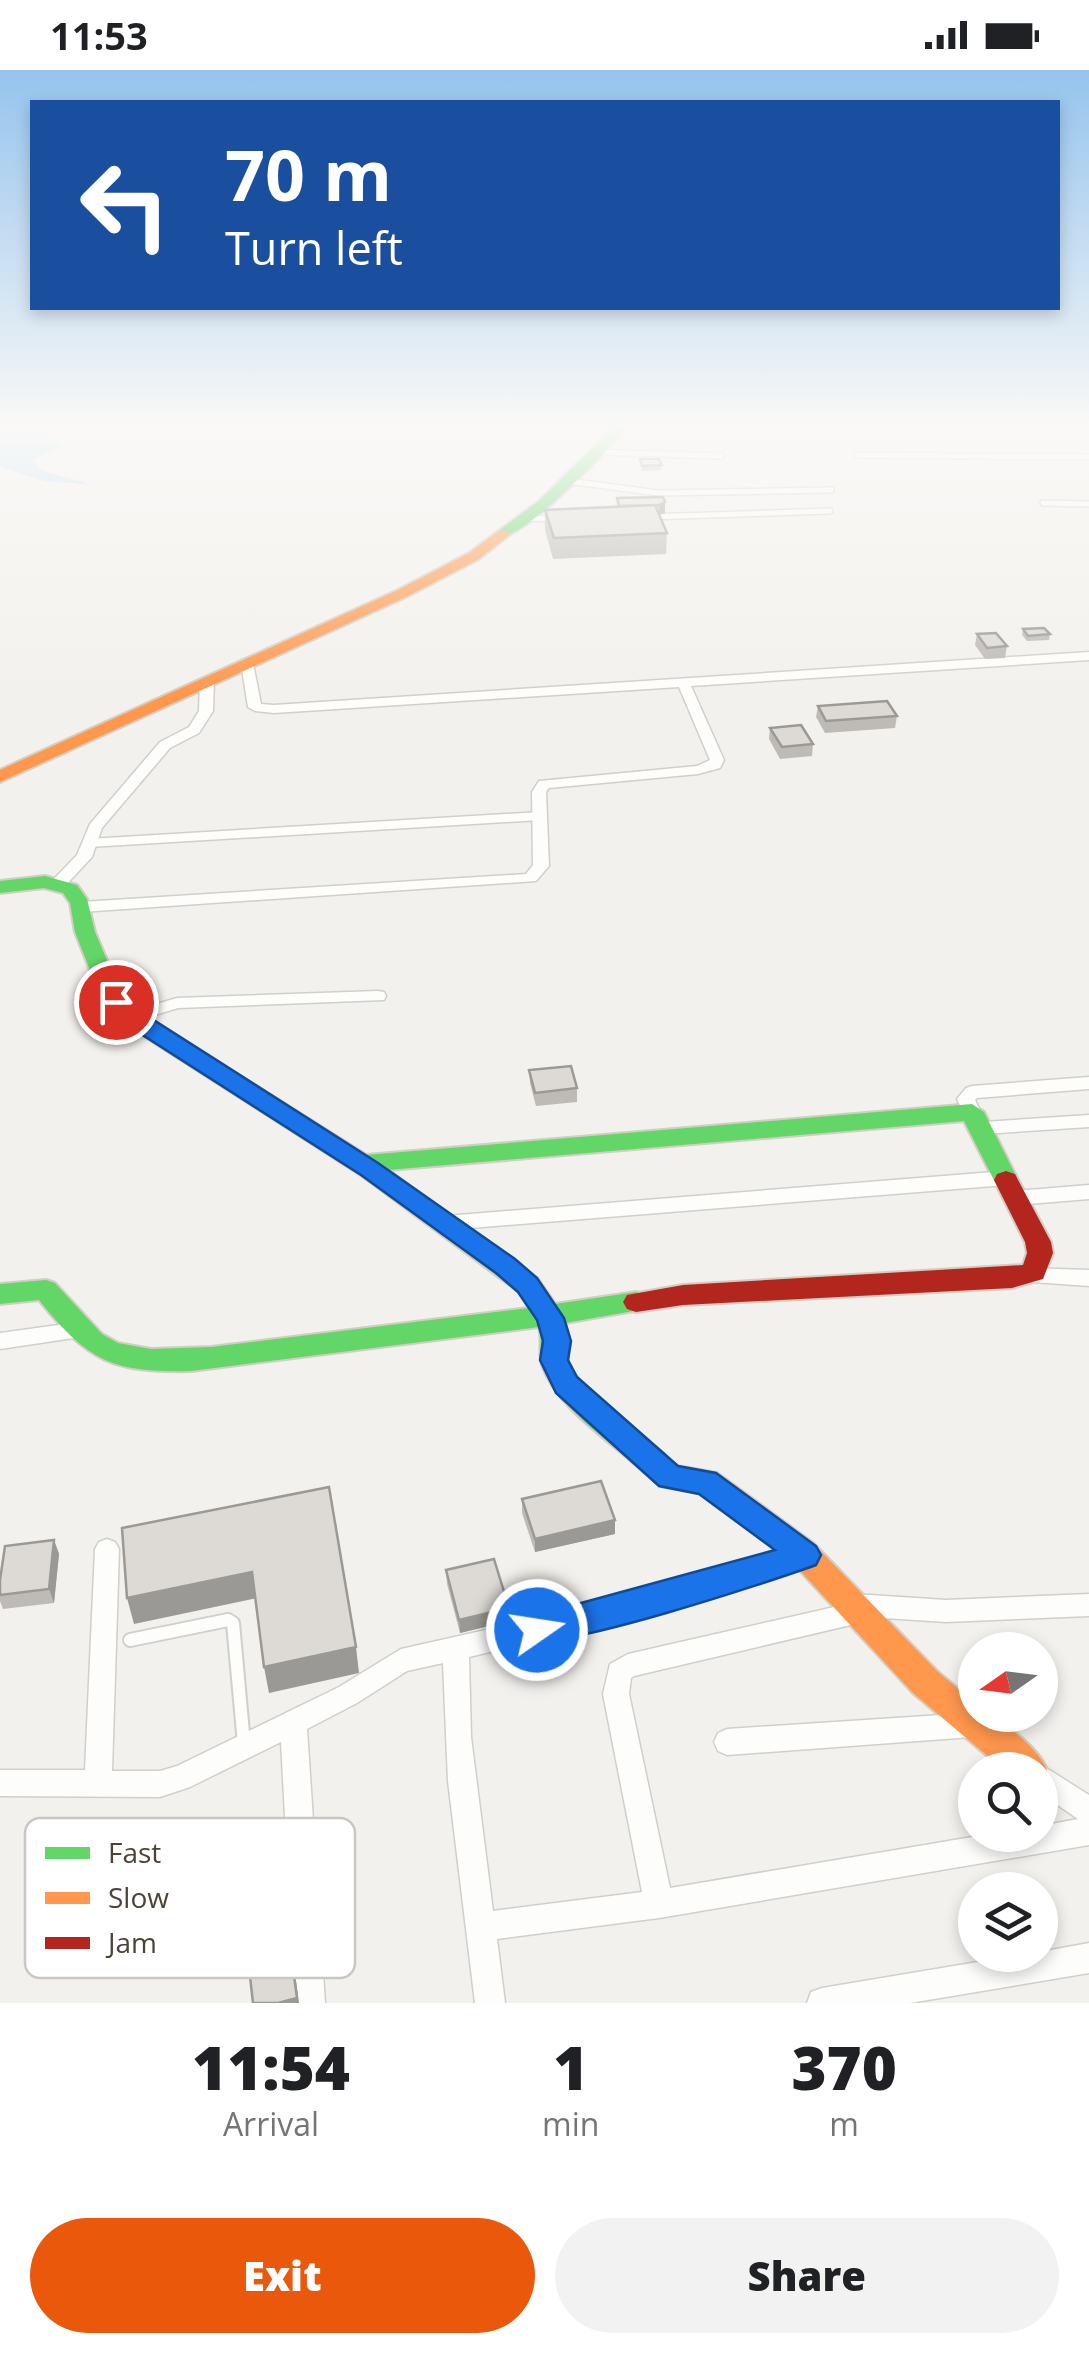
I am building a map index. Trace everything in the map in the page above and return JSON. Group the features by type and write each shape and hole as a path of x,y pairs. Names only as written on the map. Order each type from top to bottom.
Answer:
{"street":[{"path":"0,777 431,578 484,549 525,518"},
{"path":"247,663 253,703 262,709 1089,656"},
{"path":"58,884 84,857 95,827 166,745 194,730 206,712 207,681"},
{"path":"81,907 531,878 541,866 539,792 544,784 698,770 715,765 717,760 684,684"},
{"path":"0,887 58,884 70,889 80,899 83,926 108,988 132,1017 362,1164 528,1285 550,1318 557,1341 554,1360 566,1385 670,1477 706,1482 805,1555 925,1682 958,1711"},
{"path":"132,1017 177,1003 378,996"},
{"path":"1026,1276 1034,1272 1040,1253 966,1099 972,1092 1089,1083"},
{"path":"362,1164 978,1120 1089,1121"},
{"path":"446,1223 1011,1188 1089,1192"},
{"path":"0,1294 46,1290 90,1341 127,1357 184,1360 550,1318 682,1295 1026,1276 1089,1278"},
{"path":"0,1340 80,1330"},
{"path":"98,1783 107,1549"},
{"path":"0,1783 160,1784 348,1695 401,1661 605,1614 805,1555"},
{"path":"659,1904 616,1694 615,1681 628,1666 855,1608 946,1611 1089,1605"},
{"path":"456,1648 458,1739 484,1927 490,2003"},
{"path":"293,1722 299,1818"},
{"path":"727,1742 958,1725"},
{"path":"983,1732 1008,1752"},
{"path":"1058,1790 1089,1810"},
{"path":"484,1927 659,1904 1089,1831"},
{"path":"822,2003 1089,1958"},
{"path":"308,1978 310,2003"}],"lane":[{"path":"630,518 681,516"},
{"path":"525,518 570,520"},
{"path":"89,843 540,816"},
{"path":"130,1640 228,1620 233,1623 245,1746"}],"building":[{"path":"547,516 660,516 667,533 554,538"},
{"path":"1044,628 1050,634 1028,636 1023,629"},
{"path":"996,633 1007,646 987,648 977,634"},
{"path":"887,701 897,716 826,721 818,706"},
{"path":"801,725 813,744 782,747 770,728"},
{"path":"571,1066 577,1088 535,1093 529,1070"},
{"path":"601,1481 615,1520 535,1539 522,1499"},
{"path":"329,1487 356,1647 264,1667 252,1572 127,1598 122,1528"},
{"path":"54,1540 49,1589 0,1595 5,1546"},
{"path":"494,1559 509,1608 459,1620 446,1570"},
{"path":"250,1978 294,1978 297,1998 253,2003"}],"traffic: fast":[{"path":"505,533 528,516"},
{"path":"0,887 45,882 70,889 80,903 85,932 105,980 135,1020 370,1169 528,1285 550,1318 557,1341 554,1360 566,1385 654,1463"},
{"path":"361,1164 972,1112 1006,1180"},
{"path":"0,1294 46,1290 92,1342 112,1352 151,1360 211,1358 362,1341 636,1302"}],"traffic: slow":[{"path":"0,777 403,593 474,556 505,533"},
{"path":"654,1463 670,1477 706,1482 802,1552 925,1682 1009,1752"}],"traffic: jam":[{"path":"636,1302 683,1295 1012,1278 1034,1272 1040,1253 1038,1242 1006,1180"}],"route":[{"path":"116,1002 135,1020 370,1169 506,1266 528,1285 550,1318 557,1341 554,1360 566,1385 670,1477 706,1482 805,1555 537,1630"}]}
